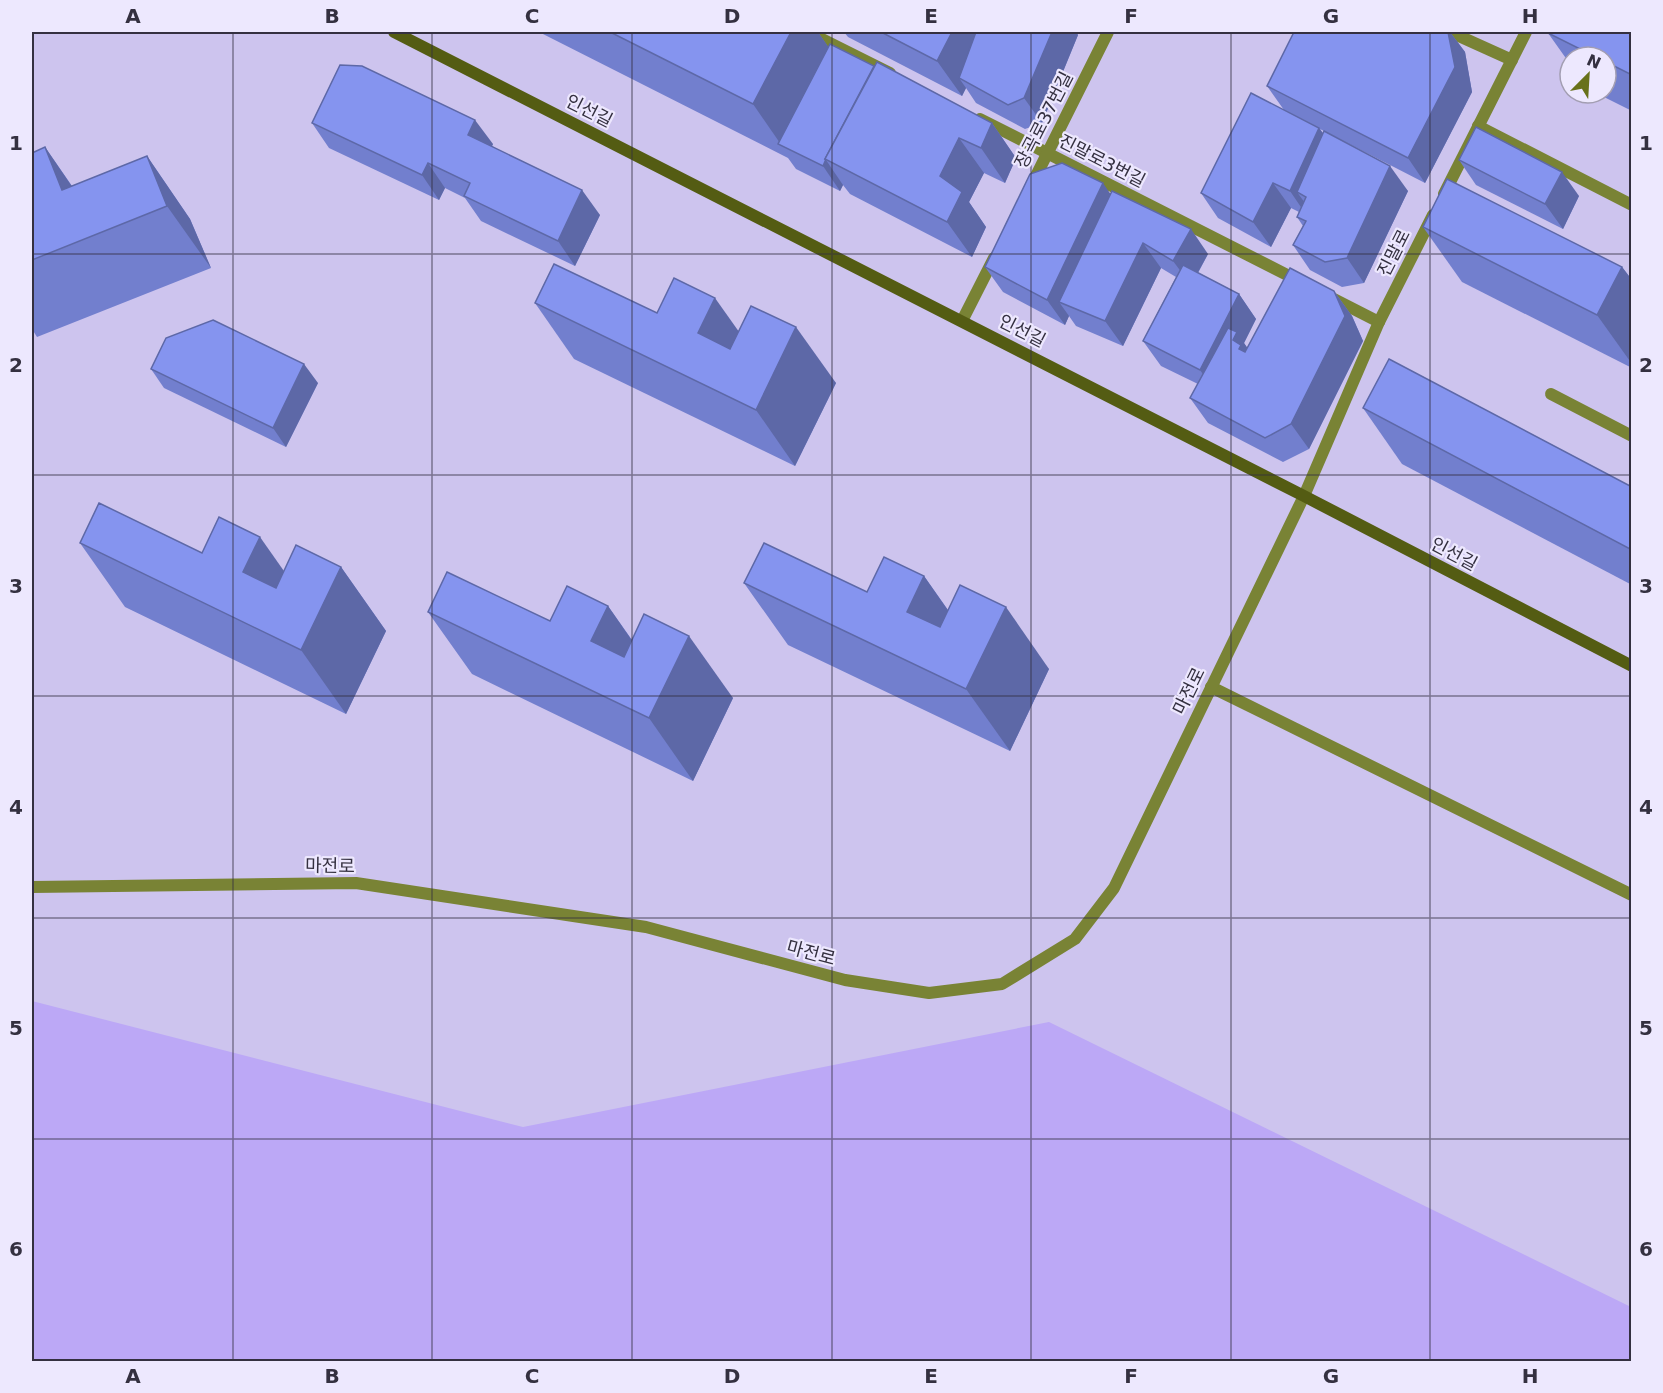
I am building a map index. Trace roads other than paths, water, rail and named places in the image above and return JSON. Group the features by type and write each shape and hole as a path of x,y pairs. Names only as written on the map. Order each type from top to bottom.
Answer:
{"street":[{"name":"인선길","path":"394,32 1304,496 1632,666"},
{"path":"808,32 900,78"},
{"name":"장곡로37번길","path":"1026,195 1108,32"},
{"path":"1450,32 1512,60"},
{"name":"진말로","path":"1304,496 1379,322 1526,32"},
{"name":"진말로3번길","path":"963,111 1379,322"},
{"path":"1478,126 1632,205"},
{"path":"962,321 999,248"},
{"path":"1551,394 1631,434"},
{"name":"마전로","path":"32,886 356,883 646,927 866,983 929,993 1002,984 1075,939 1114,888 1304,496"},
{"path":"1211,687 1632,896"}]}
